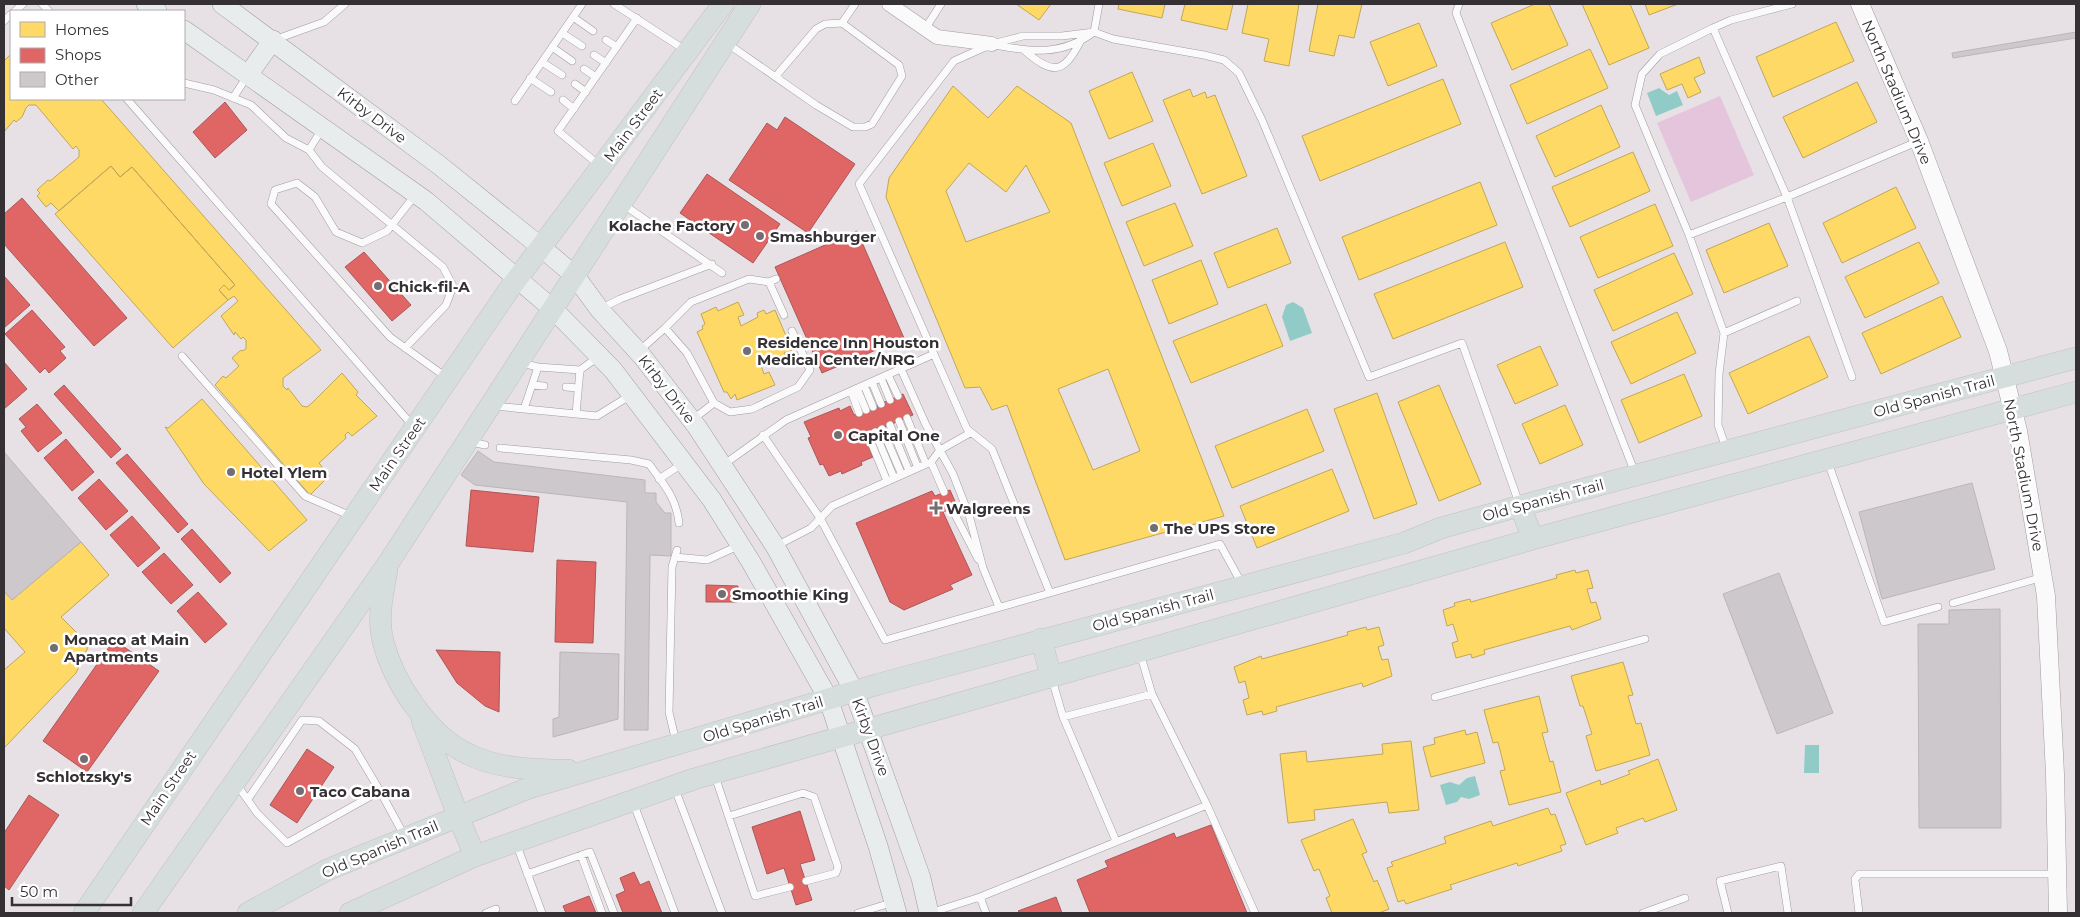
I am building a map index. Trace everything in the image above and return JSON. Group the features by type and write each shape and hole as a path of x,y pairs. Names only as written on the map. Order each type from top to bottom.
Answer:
{"main road":[{"name":"Kirby Drive","path":"222,4 439,165 575,276 600,310 638,352 692,420 775,546 854,691 921,878 929,913"},
{"name":"Main Street","path":"84,913 517,279 689,52 723,4"},
{"name":"Main Street","path":"143,913 389,562 477,443 491,406 528,365 554,310 750,4"},
{"name":"Kirby Drive","path":"185,31 416,194 554,310 599,356 632,395 684,462 740,545 828,698 843,736 895,908"},
{"path":"248,75 273,40"},
{"name":"Old Spanish Trail","path":"248,913 327,870 526,789 828,698 1041,639 1404,543 1441,528 1520,506 2076,358"},
{"path":"350,913 475,856 714,773 1139,650 1533,539 2076,392"},
{"path":"1768,440 1780,472"},
{"path":"698,482 723,466"},
{"path":"1520,506 1533,539"},
{"path":"1404,543 1415,573"},
{"path":"389,562 380,607 383,641 400,684 419,712 444,737 467,754 528,770 594,770"},
{"path":"1244,586 1255,617"},
{"path":"1041,639 1051,676"},
{"path":"419,712 442,768 457,816 475,856"}],"street":[{"path":"889,4 937,37 992,44"},
{"name":"North Stadium Drive","path":"1860,4 1919,141 1998,352 2013,410 2046,596 2055,774 2058,913"}],"lane":[{"path":"273,40 324,22 345,4"},
{"path":"515,101 582,4"},
{"path":"614,4 689,52"},
{"path":"842,23 855,4"},
{"path":"925,29 941,4"},
{"path":"992,44 1024,50 1065,48 1080,42 1094,32 1099,4"},
{"path":"1459,4 1456,13 1636,475"},
{"path":"1727,450 1718,425 1719,374 1724,333 1689,235 1635,105 1642,74 1660,54 1732,20 1792,4"},
{"path":"573,17 593,31"},
{"path":"601,167 558,131 636,18"},
{"path":"726,42 816,105 852,127 865,127 872,124 902,76 899,65 842,23 825,24 816,29 776,76"},
{"path":"1713,28 1787,197 1852,377"},
{"path":"1050,593 992,449 970,433 859,184 954,61 992,44 1023,36 1062,36 1094,32 1113,39 1204,54 1224,60 1239,73 1262,120 1369,377 1462,343 1520,506"},
{"path":"562,33 582,46"},
{"path":"606,40 617,47"},
{"path":"1024,50 1042,66 1058,67 1070,62 1080,42"},
{"path":"552,47 572,61"},
{"path":"594,54 606,63"},
{"path":"542,62 562,75"},
{"path":"584,69 596,77"},
{"path":"233,98 248,75"},
{"path":"530,78 550,92"},
{"path":"185,83 251,105 286,138 309,150 322,167 443,267 453,286 446,305 405,348"},
{"path":"575,84 586,92"},
{"path":"128,100 415,428"},
{"path":"563,100 574,108"},
{"path":"309,150 323,127"},
{"path":"1689,235 1787,197 1919,141"},
{"path":"416,194 387,231 362,243 336,232 315,197 297,183 275,190 271,204 390,336 449,379"},
{"path":"622,203 712,264 722,273"},
{"path":"600,310 620,299 712,264"},
{"path":"638,352 690,302 749,279 769,282 776,279"},
{"path":"769,282 784,315"},
{"path":"1724,333 1797,301"},
{"path":"665,328 687,353 714,403 730,412 752,409 798,387 814,369 792,331"},
{"path":"723,466 786,420 934,354"},
{"path":"182,356 305,496 354,517"},
{"path":"524,409 532,385 528,365 580,370 599,356"},
{"path":"901,369 940,450 954,474 970,515 983,568"},
{"path":"576,414 580,370"},
{"path":"888,374 898,396"},
{"path":"881,378 890,400"},
{"path":"872,382 881,404"},
{"path":"532,385 544,386"},
{"path":"566,387 578,388"},
{"path":"857,388 866,410 857,388"},
{"path":"491,406 597,416 632,395"},
{"path":"692,420 714,403"},
{"path":"907,418 944,492"},
{"path":"899,422 918,468"},
{"path":"890,425 906,473"},
{"path":"882,428 906,473"},
{"path":"872,433 890,480"},
{"path":"775,546 811,528 832,506 928,463 940,450 970,433"},
{"path":"763,435 820,518 885,640 1220,544 1244,586"},
{"path":"500,448 631,460 649,464 677,507 679,523"},
{"path":"1827,460 1884,622 1938,607"},
{"path":"659,479 684,462"},
{"path":"952,509 983,568 998,607"},
{"path":"675,558 707,560 740,545"},
{"path":"677,550 672,567 669,712 677,745"},
{"path":"1953,603 2043,577"},
{"path":"1435,697 1645,639"},
{"path":"1139,650 1152,694 1207,805 1255,913"},
{"path":"1051,676 1063,717 1116,841"},
{"path":"1063,717 1152,694"},
{"path":"248,799 302,720 319,721 355,749 405,837"},
{"path":"714,773 755,896 790,887"},
{"path":"235,782 271,829 287,843 380,791"},
{"path":"674,786 722,913"},
{"path":"728,816 803,793 814,797 838,867 836,873 806,881"},
{"path":"632,800 675,913"},
{"path":"929,913 980,897 1207,805"},
{"path":"515,841 542,913"},
{"path":"527,874 590,852 614,913"},
{"path":"581,855 602,913"},
{"path":"1728,913 1720,881 1781,866 1788,913"},
{"path":"1859,913 1856,878 1859,874 2057,874"},
{"path":"980,897 986,913"},
{"path":"1643,913 1685,898"},
{"path":"858,913 895,908"},
{"path":"486,913 496,909"}],"shaded area":[{"path":"1720,96 1754,175 1691,202 1657,123"}],"water":[{"path":"1659,88 1669,95 1677,91 1683,105 1656,116 1647,93"},
{"path":"1293,302 1303,308 1312,333 1290,341 1282,317 1286,305"},
{"path":"1805,745 1819,745 1819,773 1804,773"},
{"path":"1475,776 1480,795 1469,799 1461,797 1457,802 1446,805 1440,785 1450,782 1459,785 1467,778"}],"building: Homes":[{"path":"1016,4 1051,4 1039,20"},
{"path":"1119,4 1165,4 1162,18 1118,9"},
{"path":"1185,4 1233,4 1227,30 1181,20"},
{"path":"1248,4 1299,4 1289,66 1264,61 1269,39 1242,33"},
{"path":"1318,4 1362,4 1354,38 1339,35 1334,56 1309,51"},
{"path":"1535,4 1549,4 1568,45 1512,70 1491,23"},
{"path":"1582,4 1630,4 1649,48 1609,65"},
{"path":"1645,4 1678,4 1649,15"},
{"path":"1836,22 1854,61 1773,97 1756,57"},
{"path":"1419,23 1437,66 1388,86 1370,42"},
{"path":"1590,49 1608,88 1527,124 1510,85"},
{"path":"10,55 10,100 102,100 321,350 283,378 283,386 287,390 288,388 302,406 307,407 312,403 342,373 358,392 356,395 377,416 352,436 348,432 345,435 346,438 319,463 329,476 310,495 215,385 223,376 226,378 239,366 232,358 241,350 246,349 246,340 243,337 241,339 235,332 234,335 221,316 238,301 234,296 228,300 219,290 224,285 229,290 235,285 132,167 120,177 111,166 59,211 51,203 46,207 37,196 40,193 37,190 79,157 79,150 76,146 73,149 36,105 29,105 22,117 16,122 14,120 4,132 4,61"},
{"path":"1699,57 1705,73 1694,78 1701,92 1688,98 1682,84 1667,90 1660,74"},
{"path":"1132,72 1153,121 1109,139 1089,91"},
{"path":"1443,79 1461,124 1320,181 1302,136"},
{"path":"1857,82 1877,122 1803,158 1783,117"},
{"path":"953,86 988,118 1017,86 1071,123 1224,516 1065,560 1007,405 992,410 980,387 965,388 886,197 889,178","holes":["969,163 1006,192 1026,165 1050,212 966,242 946,191","1108,369 1140,451 1093,470 1058,389"]},
{"path":"1190,89 1193,97 1205,92 1207,98 1215,95 1247,176 1202,194 1163,100"},
{"path":"1601,105 1620,147 1555,177 1536,136"},
{"path":"1153,143 1171,186 1122,206 1104,163"},
{"path":"1633,152 1650,191 1570,227 1552,187"},
{"path":"111,166 120,177 132,167 235,285 229,290 224,285 219,290 228,300 173,348 55,214"},
{"path":"1480,182 1497,225 1359,280 1342,237"},
{"path":"1896,187 1916,228 1842,263 1823,223"},
{"path":"1175,203 1193,246 1144,266 1126,222"},
{"path":"1655,204 1673,246 1598,278 1580,237"},
{"path":"1769,223 1788,266 1724,293 1706,250"},
{"path":"1277,228 1291,263 1228,288 1214,253"},
{"path":"1505,242 1523,287 1393,339 1374,294"},
{"path":"1919,242 1939,283 1865,318 1845,277"},
{"path":"1674,253 1693,294 1613,331 1594,290"},
{"path":"1201,260 1218,304 1169,324 1152,280"},
{"path":"1942,296 1961,337 1881,374 1862,333"},
{"name":"Residence Inn Houston Medical Center/NRG","path":"738,302 744,315 738,317 741,326 758,317 757,313 764,310 766,314 775,310 792,350 784,353 786,358 774,363 770,355 759,360 764,374 769,372 775,385 737,400 735,394 731,399 727,392 724,392 697,332 703,329 702,326 705,324 701,314 716,307 718,311"},
{"path":"1266,304 1283,346 1191,383 1173,341"},
{"path":"1677,312 1696,353 1631,384 1611,342"},
{"path":"1809,336 1828,377 1748,414 1729,373"},
{"path":"1540,346 1558,385 1515,404 1497,365"},
{"path":"1684,374 1702,416 1639,443 1621,400"},
{"path":"1439,385 1481,484 1439,501 1398,402"},
{"path":"1377,393 1417,504 1374,519 1334,409"},
{"name":"Hotel Ylem","path":"202,399 307,520 269,551 204,484 165,427 168,428"},
{"path":"1565,405 1583,445 1540,464 1522,424"},
{"path":"1307,409 1324,451 1232,488 1215,446"},
{"path":"1332,469 1349,511 1257,548 1240,506"},
{"name":"Monaco at Main Apartments","path":"81,542 109,575 61,617 89,645 76,673 4,748 4,670 25,652 4,628 4,591 12,600"},
{"path":"1575,570 1576,573 1588,570 1593,588 1587,589 1591,603 1596,602 1601,619 1572,630 1570,626 1484,650 1485,654 1472,658 1471,654 1456,658 1452,643 1458,641 1453,624 1447,626 1443,610 1455,606 1454,603 1470,599 1471,602 1557,578 1556,575"},
{"path":"1366,627 1367,630 1379,627 1384,645 1378,647 1382,660 1388,659 1392,676 1363,687 1362,683 1276,707 1277,711 1263,715 1262,711 1247,715 1243,700 1249,698 1245,681 1239,683 1234,667 1261,656 1262,659 1348,635 1347,632"},
{"path":"1623,662 1633,695 1628,696 1636,724 1641,723 1650,755 1596,771 1586,736 1592,734 1583,706 1580,706 1571,676"},
{"path":"1539,696 1548,732 1542,733 1550,762 1553,761 1561,792 1509,805 1500,771 1505,770 1498,742 1493,743 1484,710"},
{"path":"1465,730 1466,735 1477,732 1485,763 1431,777 1423,747 1435,744 1434,738"},
{"path":"1411,741 1419,810 1389,813 1387,802 1314,810 1315,820 1288,823 1280,754 1306,751 1307,762 1383,754 1382,744"},
{"path":"1658,759 1677,810 1645,822 1643,818 1616,828 1618,833 1586,845 1566,793 1600,780 1601,785 1630,774 1628,771"},
{"path":"1548,808 1551,815 1555,814 1566,844 1560,846 1562,851 1518,866 1517,863 1450,885 1452,889 1406,904 1404,900 1398,902 1387,868 1393,866 1391,862 1446,843 1444,837 1491,821 1493,826"},
{"path":"1353,819 1367,852 1362,854 1374,882 1377,880 1389,909 1379,913 1332,913 1326,898 1330,896 1319,869 1314,871 1301,840"}],"building: Shops":[{"path":"225,102 247,130 215,158 193,132"},
{"path":"785,117 855,164 808,233 729,180 767,123 777,130"},
{"path":"707,174 780,224 753,263 680,213"},
{"path":"22,198 127,318 94,346 4,244 4,214"},
{"path":"857,231 904,338 822,373 775,267"},
{"name":"Chick-fil-A","path":"364,252 411,305 392,321 345,267"},
{"path":"4,276 30,305 4,328"},
{"path":"32,310 65,347 60,351 66,358 49,373 45,368 40,373 5,334"},
{"path":"4,362 27,389 4,409"},
{"path":"64,385 121,449 111,458 54,394"},
{"name":"Capital One","path":"903,394 913,415 864,436 873,457 861,462 862,465 842,474 841,471 829,476 823,464 820,465 808,438 811,437 804,422 839,408 840,411 850,406 854,415"},
{"path":"37,404 62,433 38,452 21,431 26,427 19,419"},
{"path":"66,439 94,472 72,491 44,458"},
{"path":"127,454 188,524 178,533 116,463"},
{"path":"99,479 128,511 106,530 78,498"},
{"path":"471,490 539,497 533,552 466,546"},
{"name":"Walgreens","path":"950,490 957,506 943,512 972,575 950,585 953,589 904,610 890,602 856,523 932,491 935,496"},
{"path":"132,516 160,548 138,567 110,535"},
{"path":"192,529 231,573 220,583 181,539"},
{"path":"164,553 193,585 171,604 142,572"},
{"path":"557,560 596,562 593,643 555,642"},
{"name":"Smoothie King","path":"706,585 738,586 738,602 706,602"},
{"path":"198,592 227,624 205,643 177,611"},
{"path":"114,640 159,671 87,772 43,741"},
{"path":"436,650 500,652 499,712 485,706 457,683"},
{"path":"307,749 334,767 297,823 270,805"},
{"path":"29,795 59,815 9,890 4,886 4,833"},
{"path":"800,811 815,860 800,864 812,900 796,905 784,868 767,874 752,827"},
{"path":"1211,825 1247,913 1090,913 1077,880 1108,867 1105,861 1174,833 1176,838"},
{"path":"634,872 640,885 649,881 662,913 623,913 616,895 625,891 620,878"},
{"path":"589,896 596,913 566,913 563,906"},
{"path":"1056,897 1062,913 1020,913 1018,911"}],"building: Other":[{"path":"2076,32 2076,38 1953,58 1952,53"},
{"path":"478,451 494,462 645,480 645,493 656,493 656,502 665,513 671,513 671,556 650,555 648,730 624,730 627,502 475,485 461,475"},
{"path":"4,452 81,542 12,600 4,591"},
{"path":"1972,483 1995,569 1882,599 1859,512"},
{"path":"1779,573 1833,713 1777,734 1723,594"},
{"path":"2000,609 2001,828 1919,828 1918,624 1949,624 1949,610"},
{"path":"560,652 619,654 618,719 553,737 553,719 559,717"}],"place":[{"name":"Kolache Factory","path":"745,225"},
{"name":"Smashburger","path":"760,236"},
{"name":"Chick-fil-A","path":"378,286"},
{"name":"Residence Inn Houston Medical Center/NRG","path":"747,351"},
{"name":"Capital One","path":"838,435"},
{"name":"Hotel Ylem","path":"231,472"},
{"name":"Walgreens","path":"936,508"},
{"name":"The UPS Store","path":"1154,528"},
{"name":"Smoothie King","path":"722,594"},
{"name":"Monaco at Main Apartments","path":"54,648"},
{"name":"Schlotzsky's","path":"84,759"},
{"name":"Taco Cabana","path":"300,791"}]}
